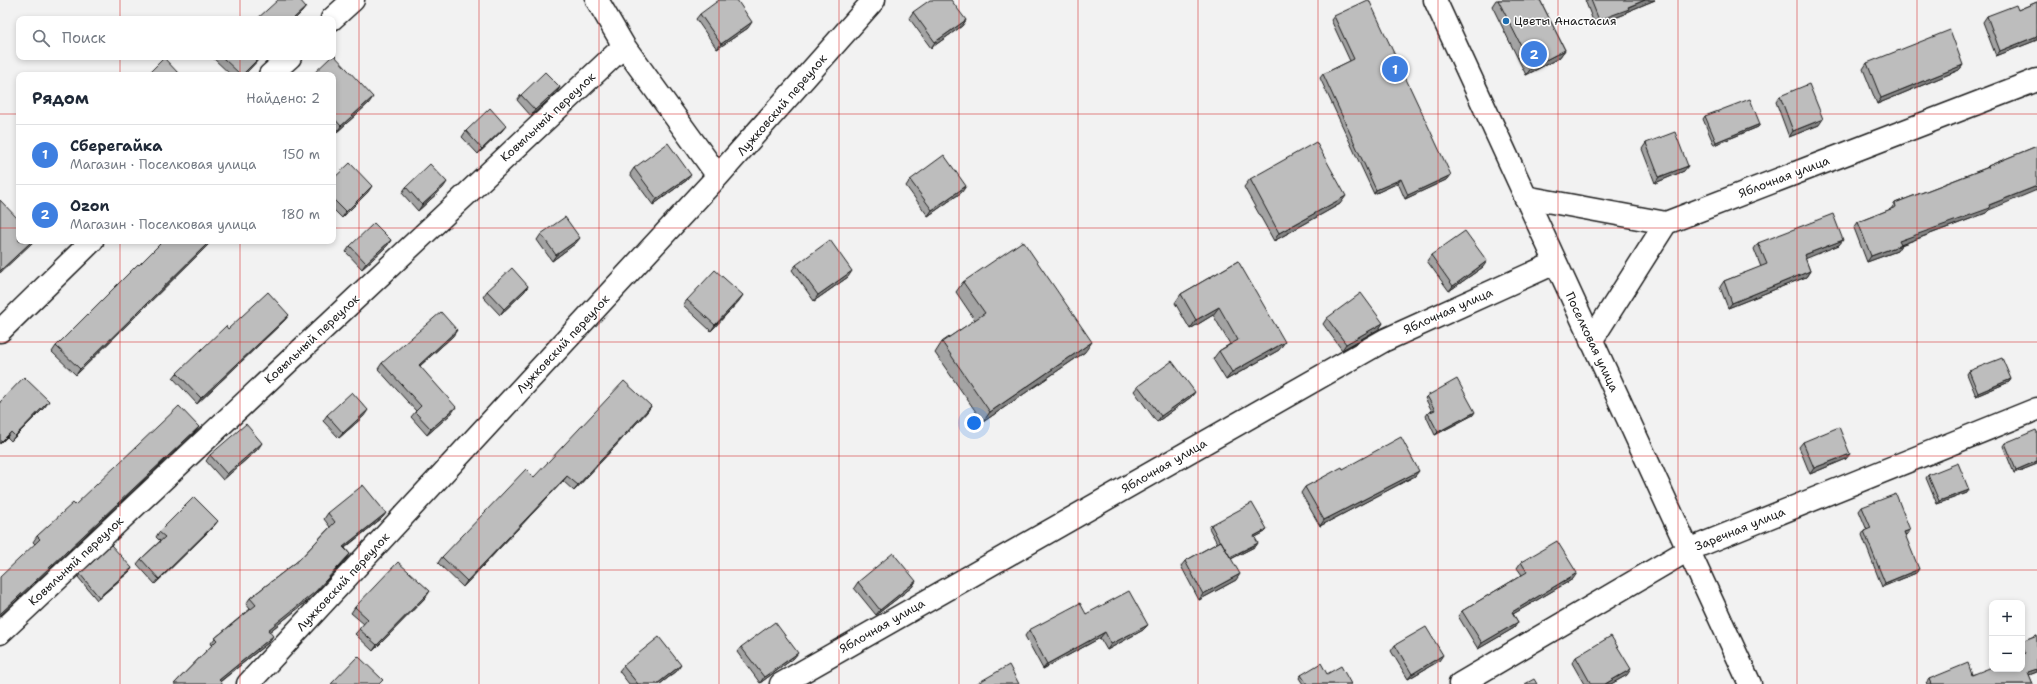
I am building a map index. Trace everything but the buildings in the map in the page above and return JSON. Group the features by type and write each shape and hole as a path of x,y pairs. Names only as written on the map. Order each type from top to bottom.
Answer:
{"main road":[{"path":"335,16 353,0"},
{"path":"597,0 624,46 718,176"},
{"name":"Лужковский переулок","path":"248,684 718,176 874,0"},
{"name":"Поселковая улица","path":"1437,0 1555,263 1750,684"},
{"name":"Ковыльный переулок","path":"0,633 624,46"},
{"path":"273,72 287,60"},
{"name":"Яблочная улица","path":"1666,223 2037,80"},
{"path":"1525,197 1666,223 1591,341"},
{"path":"0,331 89,244"},
{"name":"Яблочная улица","path":"781,684 1385,340 1555,263"},
{"name":"Заречная улица","path":"1460,684 1688,550 2037,408"}],"place":[{"name":"Цветы Анастасия","path":"1506,21"},
{"name":"Ozon","path":"1534,54"},
{"name":"Сберегайка","path":"1395,69"}]}
